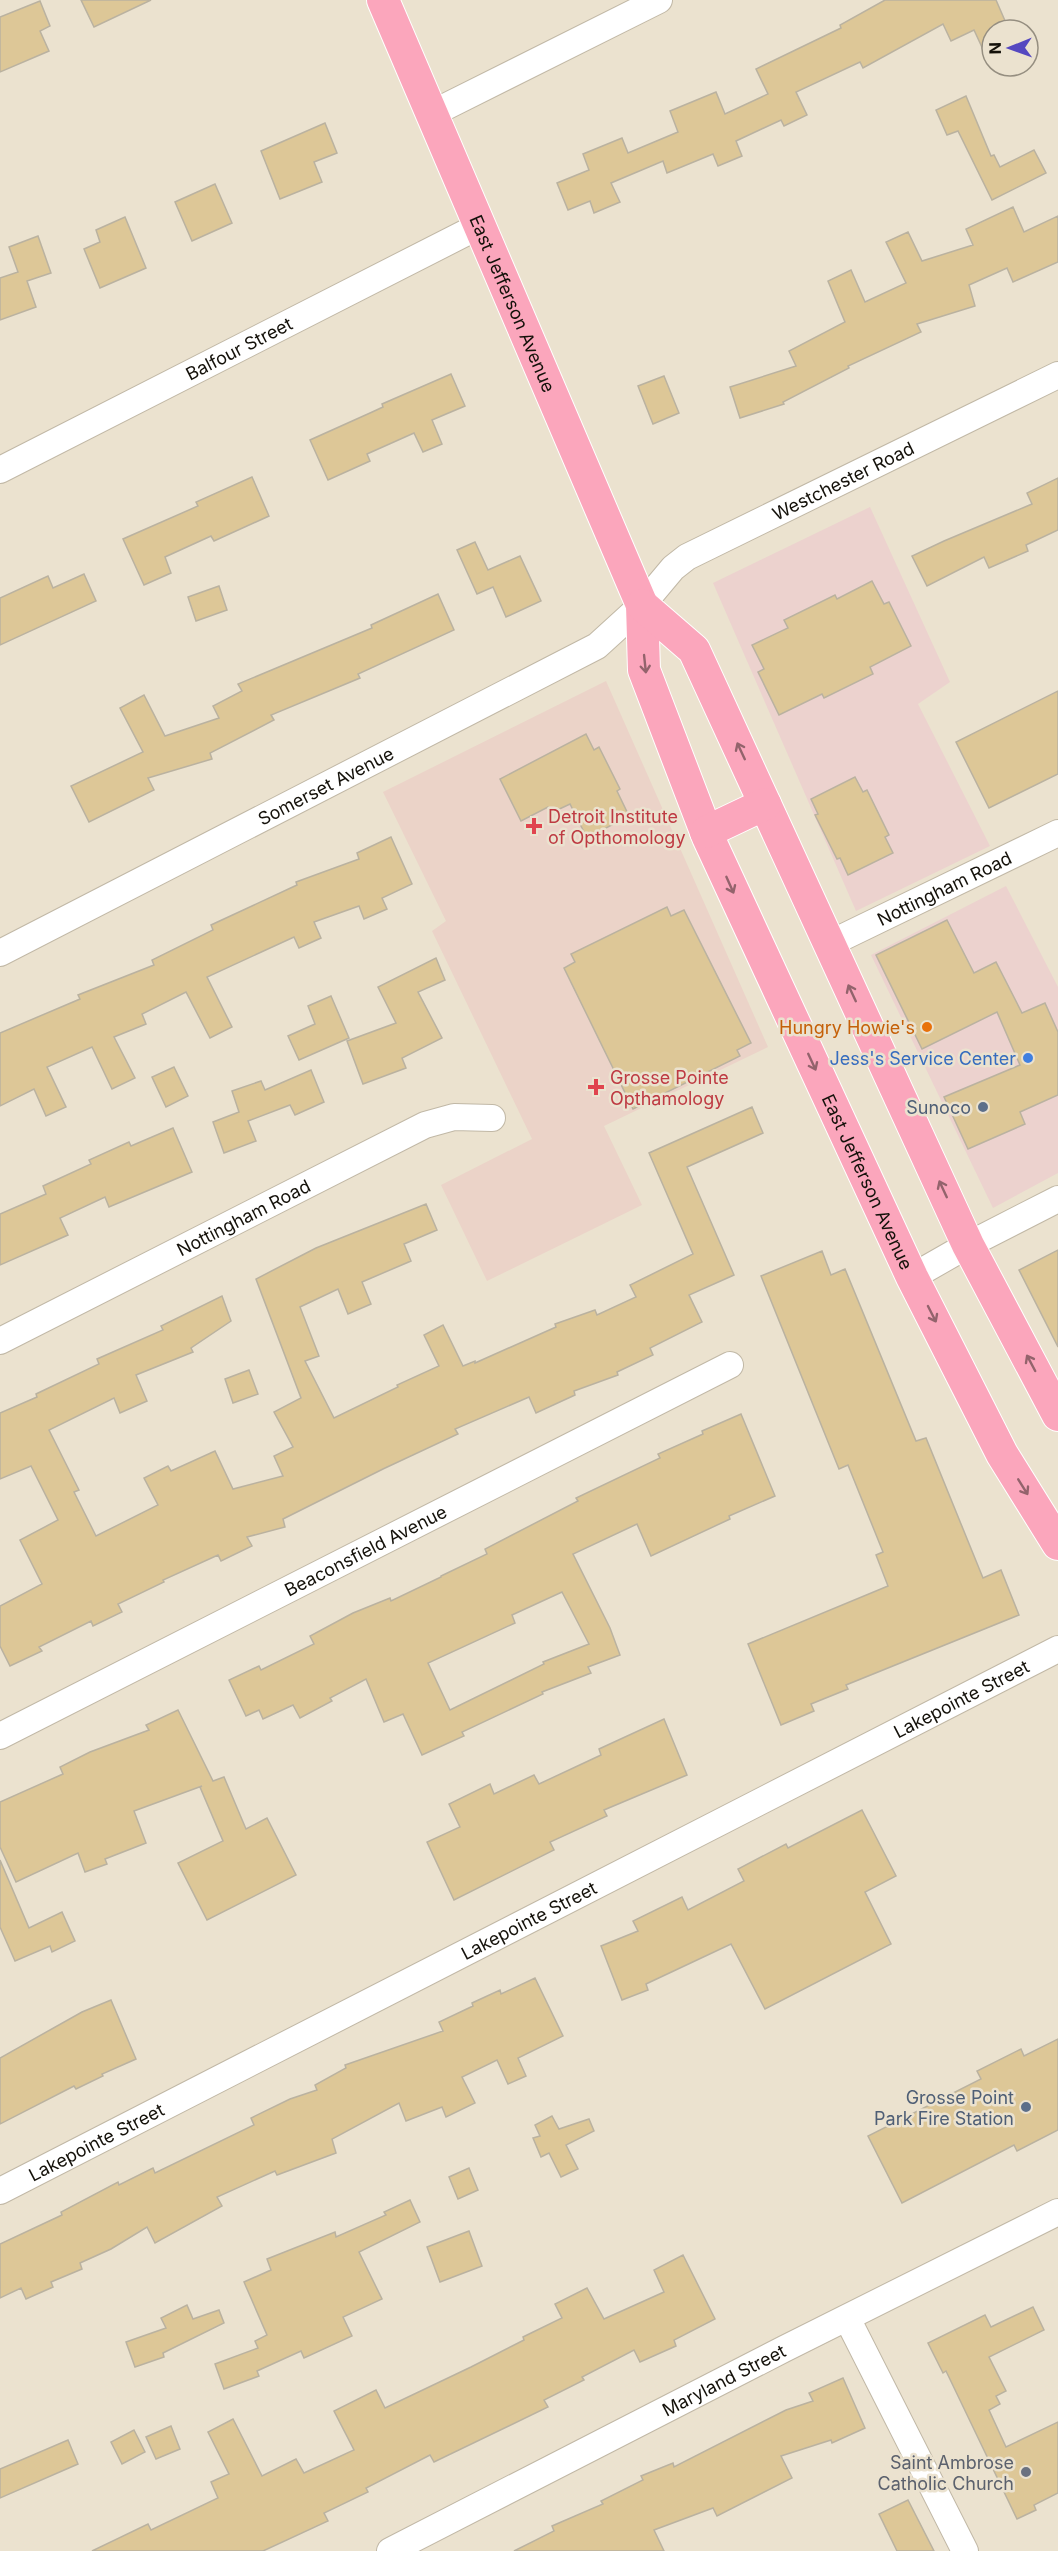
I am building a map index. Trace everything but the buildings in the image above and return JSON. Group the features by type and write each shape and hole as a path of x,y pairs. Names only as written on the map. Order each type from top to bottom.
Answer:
{"main road":[{"name":"East Jefferson Avenue","path":"383,0 642,606 644,670 706,832 912,1277 1002,1454 1058,1544"},
{"name":"East Jefferson Avenue","path":"642,606 694,650 968,1245 1058,1415"},
{"path":"706,832 765,804"}],"street":[{"path":"431,114 659,0"},
{"name":"Balfour Street","path":"0,470 479,226"},
{"name":"Westchester Road","path":"642,606 673,568 687,557 1058,375"},
{"name":"Somerset Avenue","path":"0,953 597,646 642,606"},
{"name":"Nottingham Road","path":"830,944 1058,833"},
{"name":"Nottingham Road","path":"0,1341 425,1125 454,1117 492,1118"},
{"path":"912,1277 968,1245 1058,1199"},
{"name":"Beaconsfield Avenue","path":"0,1736 730,1365"},
{"name":"Lakepointe Street","path":"0,2191 1058,1649"},
{"name":"Maryland Street","path":"390,2551 1058,2212"},
{"path":"847,2318 964,2551"}],"shaded area":[{"path":"870,507 950,682 918,704 990,846 856,911 713,583"},
{"path":"606,681 768,1047 604,1126 642,1205 487,1281 441,1185 532,1139 432,931 446,921 383,792"},
{"path":"1006,886 1058,987 1058,1173 993,1208 871,955"}],"place":[{"name":"Detroit Institute of Opthomology","path":"534,826"},
{"name":"Hungry Howie's","path":"927,1027"},
{"name":"Jess's Service Center","path":"1028,1058"},
{"name":"Grosse Pointe Opthamology","path":"596,1087"},
{"name":"Sunoco","path":"983,1107"},
{"name":"Grosse Point Park Fire Station","path":"1026,2107"},
{"name":"Saint Ambrose Catholic Church","path":"1026,2472"}]}
